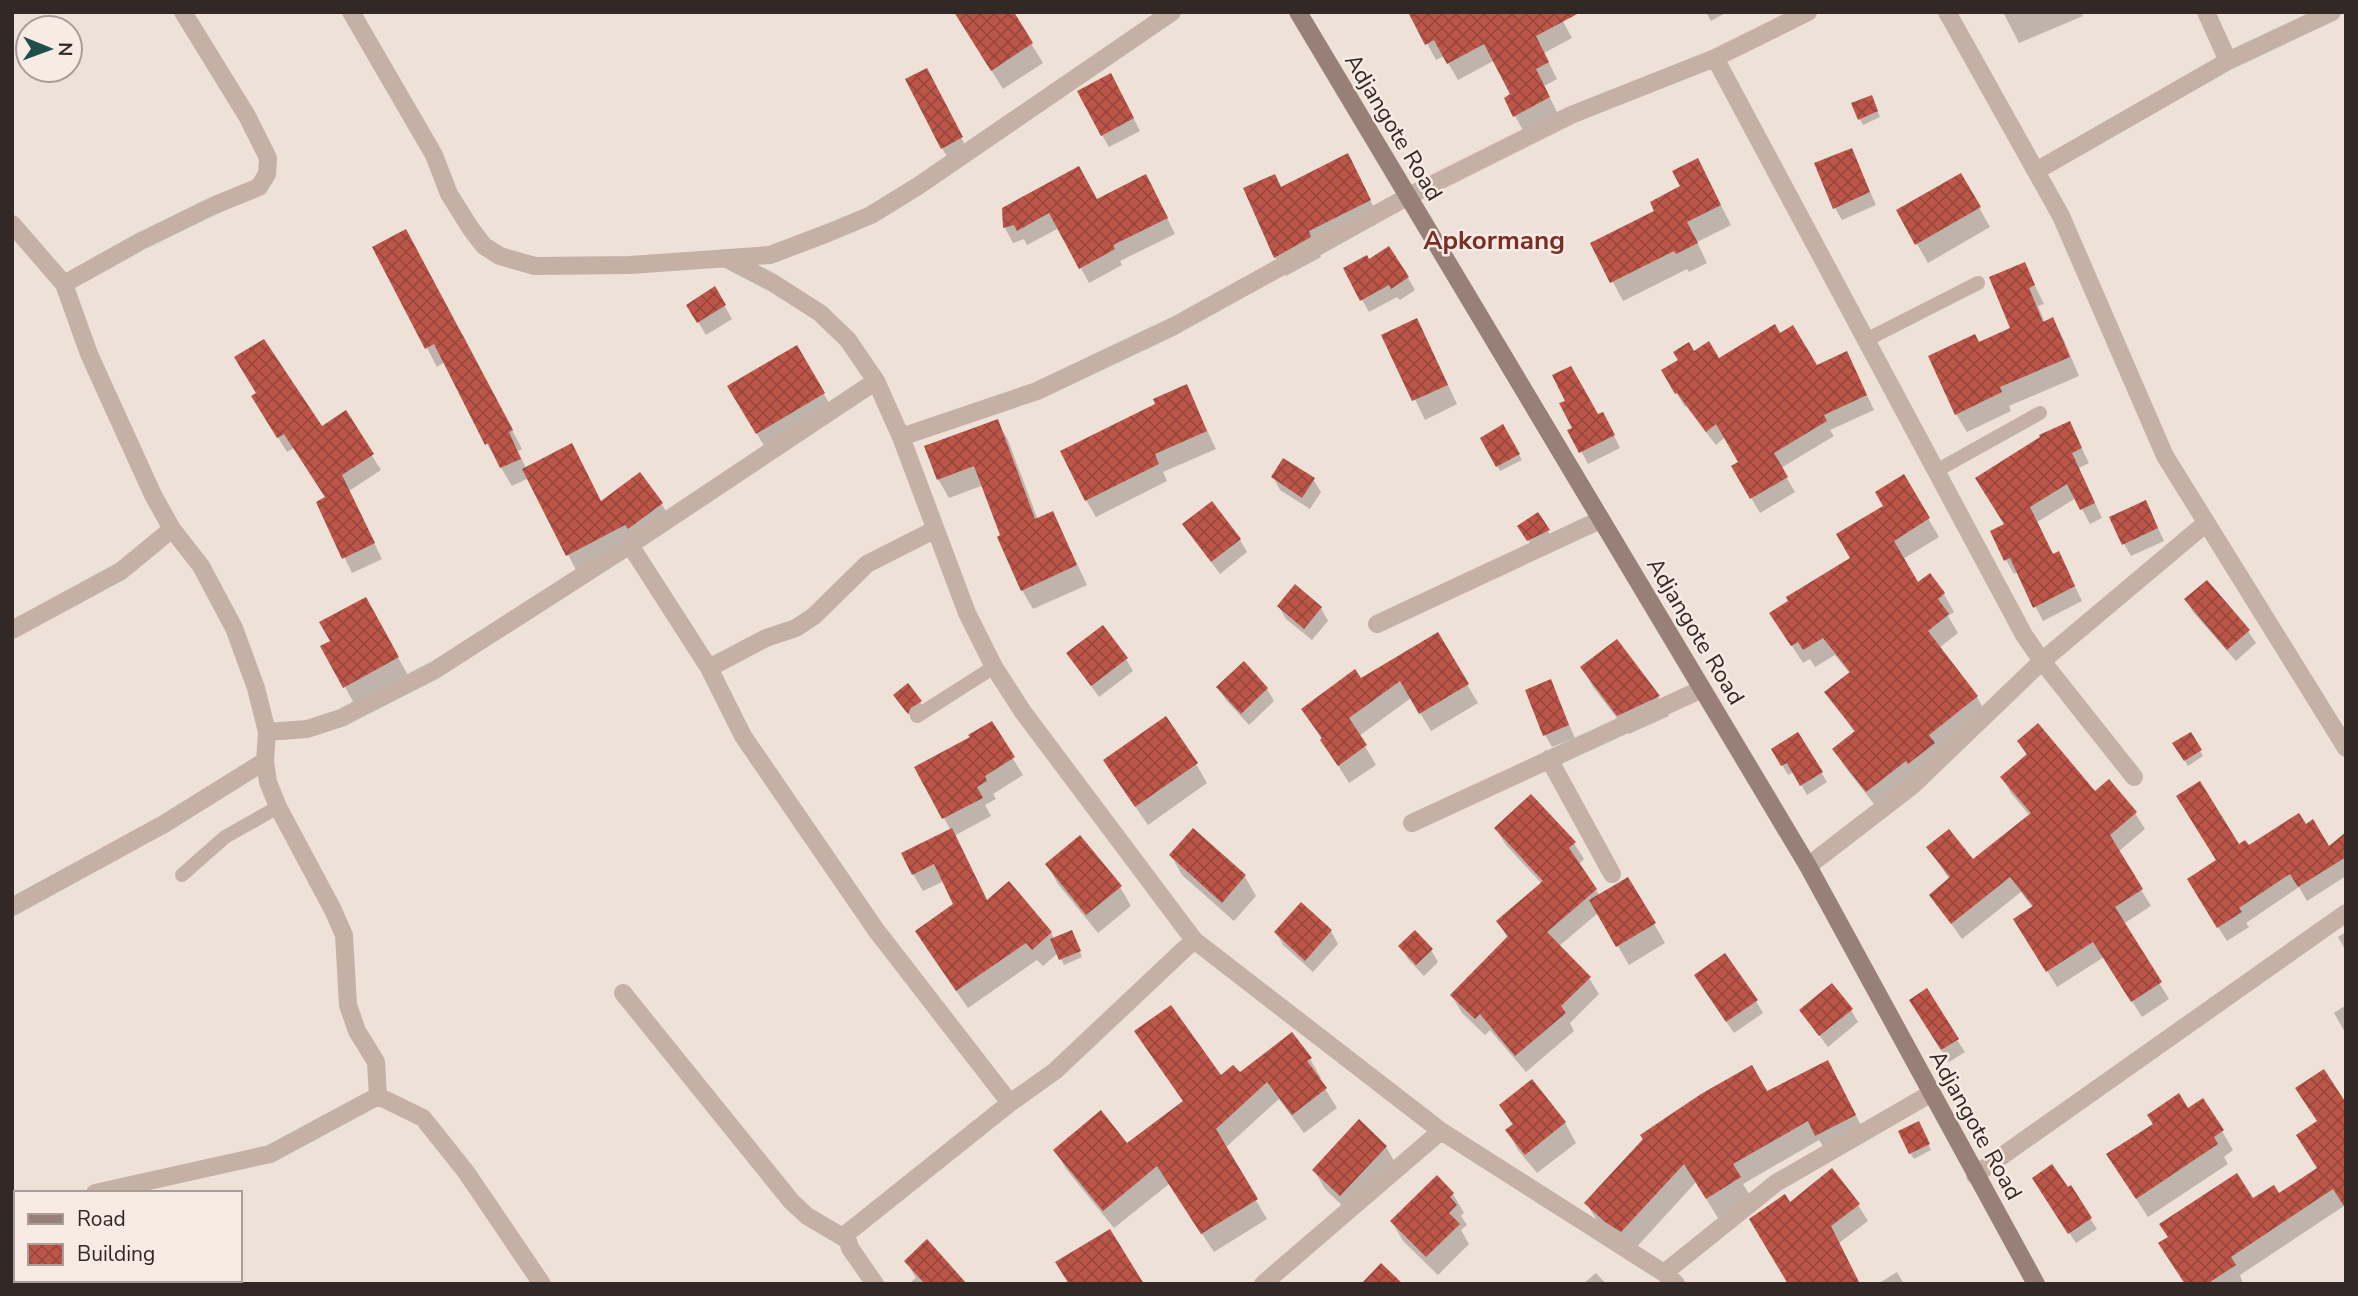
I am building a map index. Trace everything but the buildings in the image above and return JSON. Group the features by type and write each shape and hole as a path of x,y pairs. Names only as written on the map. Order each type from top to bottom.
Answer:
{"street":[{"path":"64,284 190,217 259,187 267,174 268,158 247,116 183,12"},
{"path":"351,12 434,155 449,194 484,246 500,256 535,266 630,265 770,255 871,215 918,186 1172,12"},
{"name":"Adjangote Road","path":"1298,12 1808,866 2036,1284"},
{"path":"901,437 1037,391 1174,326 1407,197 1571,115 1715,58 1808,12"},
{"path":"1947,12 2061,216 2165,456 2346,748"},
{"path":"2206,12 2228,61"},
{"path":"2036,171 2228,61 2332,12"},
{"path":"1715,58 2010,610 2042,661 2134,777"},
{"path":"12,224 64,284 89,354 153,495 172,529 201,566 234,628 256,688 267,732 265,761 268,782 278,807 334,911 344,935 348,1005 357,1031 376,1062 378,1096"},
{"path":"725,258 774,283 820,313 848,340 876,381 901,437 967,613 994,667 1023,712 1194,940 1441,1131 1672,1281 1776,1183 1930,1094"},
{"path":"267,732 307,729 353,712 435,670 630,545 876,381"},
{"path":"1377,624 1600,520"},
{"path":"1808,866 1913,785 2042,661 2205,524"},
{"path":"12,630 121,571 172,529"},
{"path":"709,668 766,638 796,628 814,616 867,564 934,530"},
{"path":"630,545 709,668 743,736 876,930 1010,1103"},
{"path":"1412,823 1702,689"},
{"path":"1549,759 1612,874"},
{"path":"12,907 164,824 265,761"},
{"path":"1975,1175 2346,913"},
{"path":"846,1239 846,1234 869,1213 1055,1071 1194,940"},
{"path":"623,993 791,1200 807,1216 846,1239 875,1284"},
{"path":"104,1191 270,1154 378,1096"},
{"path":"378,1096 423,1118 466,1172 542,1284"},
{"path":"1264,1284 1441,1131"}],"lane":[{"path":"1866,340 1978,283"},
{"path":"1936,471 2040,413"},
{"path":"917,716 994,667"},
{"path":"182,876 225,837 278,807"}],"district":[{"name":"Apkormang","path":"1494,240"}]}
